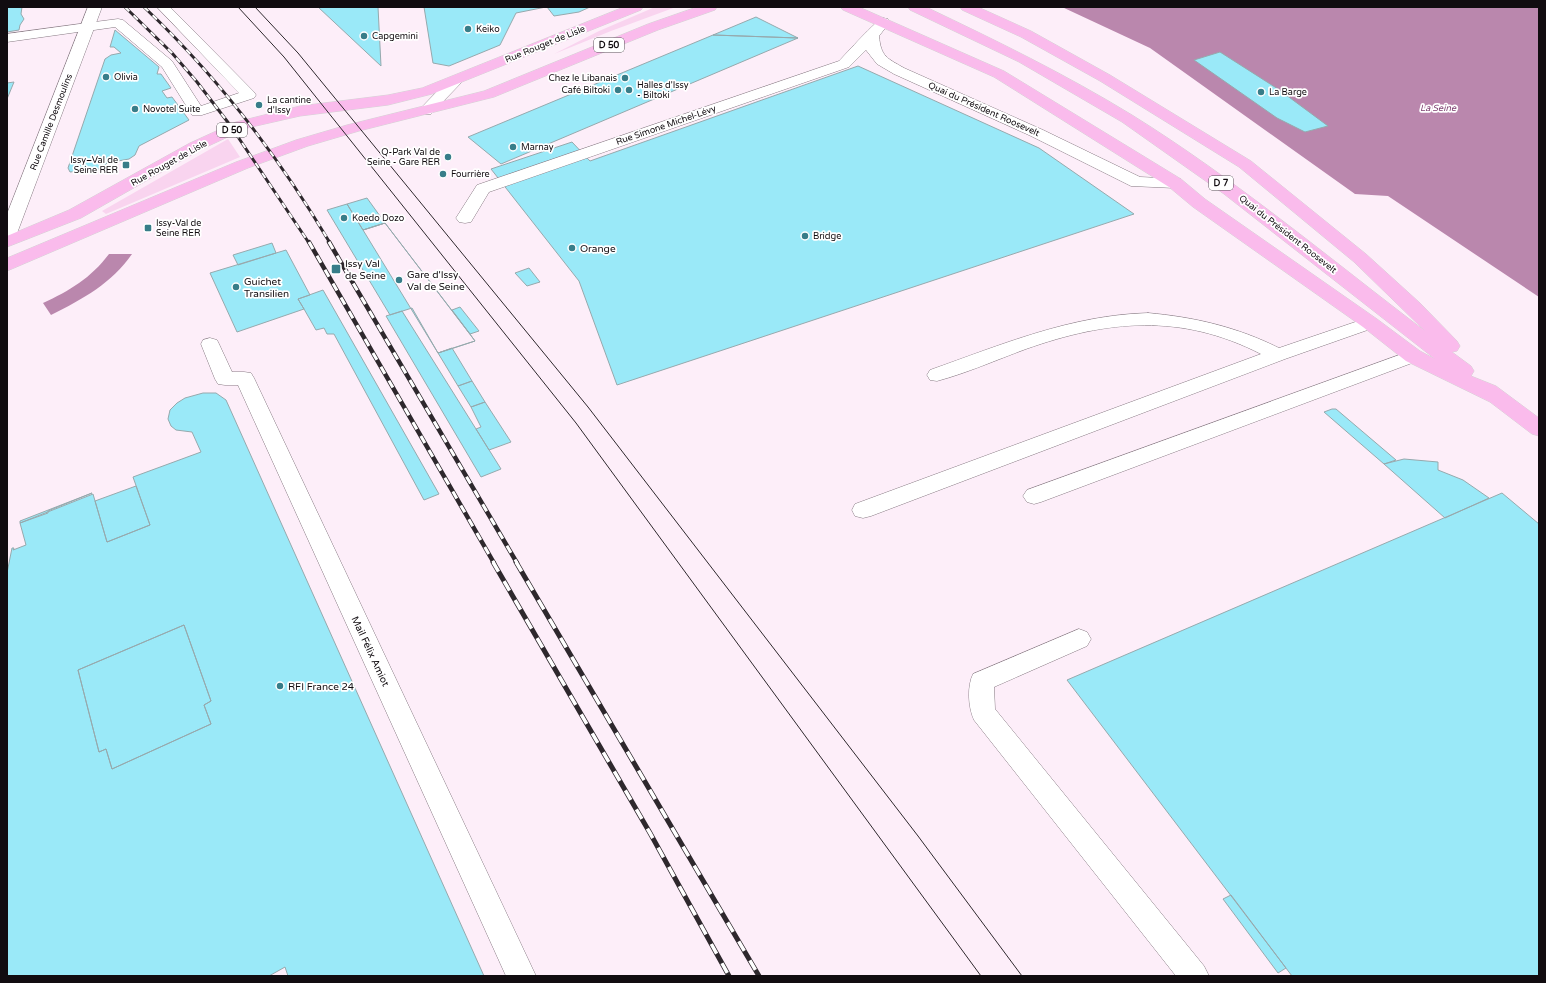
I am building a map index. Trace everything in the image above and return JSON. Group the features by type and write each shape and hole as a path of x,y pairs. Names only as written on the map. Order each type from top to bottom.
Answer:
{"main road":[{"name":"Rue Rouget de Lisle","path":"7,242 75,214 196,146 242,125 300,111 407,96 455,81 636,7"},
{"name":"D 50","path":"7,265 280,150 353,128 489,94 653,26 710,7"},
{"path":"848,7 999,74 1176,184 1199,203 1370,324 1412,356 1501,399"},
{"name":"Quai du Président Roosevelt","path":"915,7 1024,59 1127,119 1230,190 1539,429"},
{"path":"967,7 1026,34 1105,78 1244,164 1360,258 1413,307 1501,399"}],"street":[{"name":"Rue Camille Desmoulins","path":"7,236 95,7"},
{"path":"872,36 883,22"},
{"path":"7,38 87,27"},
{"name":"Quai du Président Roosevelt","path":"872,36 873,50 882,61 899,71 1037,133 1137,182 1176,184"},
{"name":"Rue Simone Michel-Lévy","path":"465,218 483,189 844,64 872,36"}],"lane":[{"path":"87,27 118,23 167,64 197,112 250,95 163,7"},
{"name":"Rue Rouget de Lisle","path":"426,110 455,81"},
{"path":"937,375 1066,331 1102,322 1129,320 1187,323 1236,335 1278,355"},
{"path":"863,510 1278,355 1370,324"},
{"name":"Mail Félix Amiot","path":"210,344 225,379 244,378 522,976"},
{"path":"1034,496 1412,356"},
{"path":"1079,639 982,682 983,712 1194,976"}],"shaded area":[{"path":"655,7 676,7 554,54 599,31"},
{"path":"228,139 240,157 106,214 102,211"}],"water":[{"name":"La Seine","path":"1062,7 1539,7 1539,297 1388,196 1355,194 1150,48"},
{"path":"109,254 132,254 106,282 74,303 51,315 43,303 62,294 79,283 95,270"}],"building":[{"path":"7,7 22,7 21,14 24,19 19,30 7,32"},
{"name":"Capgemini","path":"318,7 378,7 381,66"},
{"name":"Keiko","path":"424,7 546,7 516,13 500,45 449,66 433,63"},
{"path":"547,7 590,7 579,12 554,16"},
{"path":"756,17 798,38 713,35"},
{"name":"Novotel Suite","path":"115,30 159,67 157,74 161,74 171,88 162,91 167,98 172,97 189,120 139,146 135,155 129,159 107,163 104,167 96,170 70,172 68,168 105,59 111,55 121,53 114,47 110,47"},
{"name":"Halles d'Issy - Biltoki","path":"713,35 798,38 501,164 468,137"},
{"name":"La Barge","path":"1220,52 1278,89 1328,126 1305,132 1277,118 1194,60"},
{"name":"Bridge","path":"858,66 1039,148 1134,214 617,385 579,281 491,169 572,142 590,161"},
{"path":"14,82 7,99 7,83"},
{"path":"367,198 385,223 363,230 347,204"},
{"name":"Gare d'Issy Val de Seine","path":"347,204 363,230 385,223 475,341 438,353 412,308 390,315 327,210"},
{"name":"Gare d'Issy Val de Seine","path":"385,223 475,341 438,353 363,230"},
{"path":"272,243 276,253 238,265 233,255"},
{"path":"286,250 310,295 298,299 304,309 237,332 210,273"},
{"path":"529,268 540,282 527,286 515,273"},
{"path":"323,290 439,494 424,500 334,334 327,334 324,328 316,330 298,299"},
{"path":"460,307 479,331 470,334 452,310"},
{"path":"402,311 501,469 481,477 386,316"},
{"path":"452,348 472,381 458,386 438,353"},
{"path":"472,381 485,402 471,407 458,386"},
{"name":"RFI France 24","path":"203,393 216,393 226,400 484,976 288,976 285,967 269,976 7,976 7,573 12,548 14,548 13,550 26,545 20,523 93,494 107,542 150,525 133,477 201,452 192,432 176,430 171,426 168,419 170,410 185,398","holes":["184,625 211,701 204,705 211,724 112,769 106,749 99,752 78,670"]},
{"path":"485,402 511,442 489,450 476,429 481,427 471,407"},
{"path":"1336,409 1396,460 1384,464 1324,412"},
{"path":"1404,459 1438,462 1438,470 1463,480 1489,498 1445,518 1384,464"},
{"path":"136,486 150,525 107,542 95,501"},
{"path":"92,493 48,511 48,513 20,523 20,521"},
{"path":"1502,493 1539,524 1539,976 1292,976 1067,680"},
{"path":"184,625 211,701 204,705 211,724 112,769 106,749 99,752 78,670"},
{"path":"1231,895 1286,968 1278,973 1223,899"}],"tram line":[{"path":"238,7 284,57 576,423 981,976"},
{"path":"255,7 298,53 588,407 918,836 1022,976"}],"railway":[{"path":"125,7 172,53 197,82 230,125 309,243"},
{"path":"144,7 197,61 245,119 290,180 330,243"},
{"path":"309,242 494,563"},
{"path":"329,242 517,563"},
{"path":"493,562 650,833 729,976"},
{"path":"516,562 759,976"}],"place":[{"name":"Keiko","path":"468,29"},
{"name":"Capgemini","path":"364,36"},
{"name":"Olivia","path":"106,77"},
{"name":"Chez le Libanais","path":"625,78"},
{"name":"Café Biltoki","path":"618,90"},
{"name":"Halles d'Issy - Biltoki","path":"629,90"},
{"name":"La Barge","path":"1261,92"},
{"name":"La cantine d'Issy","path":"259,105"},
{"name":"Novotel Suite","path":"135,109"},
{"name":"Marnay","path":"513,147"},
{"name":"Q-Park Val de Seine - Gare RER","path":"448,157"},
{"name":"Issy–Val de Seine RER","path":"126,165"},
{"name":"Fourrière","path":"443,174"},
{"name":"Koedo Dozo","path":"344,218"},
{"name":"Issy-Val de Seine RER","path":"148,228"},
{"name":"Bridge","path":"805,236"},
{"name":"Orange","path":"572,248"},
{"name":"Issy Val de Seine","path":"336,269"},
{"name":"Gare d'Issy Val de Seine","path":"399,280"},
{"name":"Guichet Transilien","path":"236,287"},
{"name":"RFI France 24","path":"280,686"}]}
